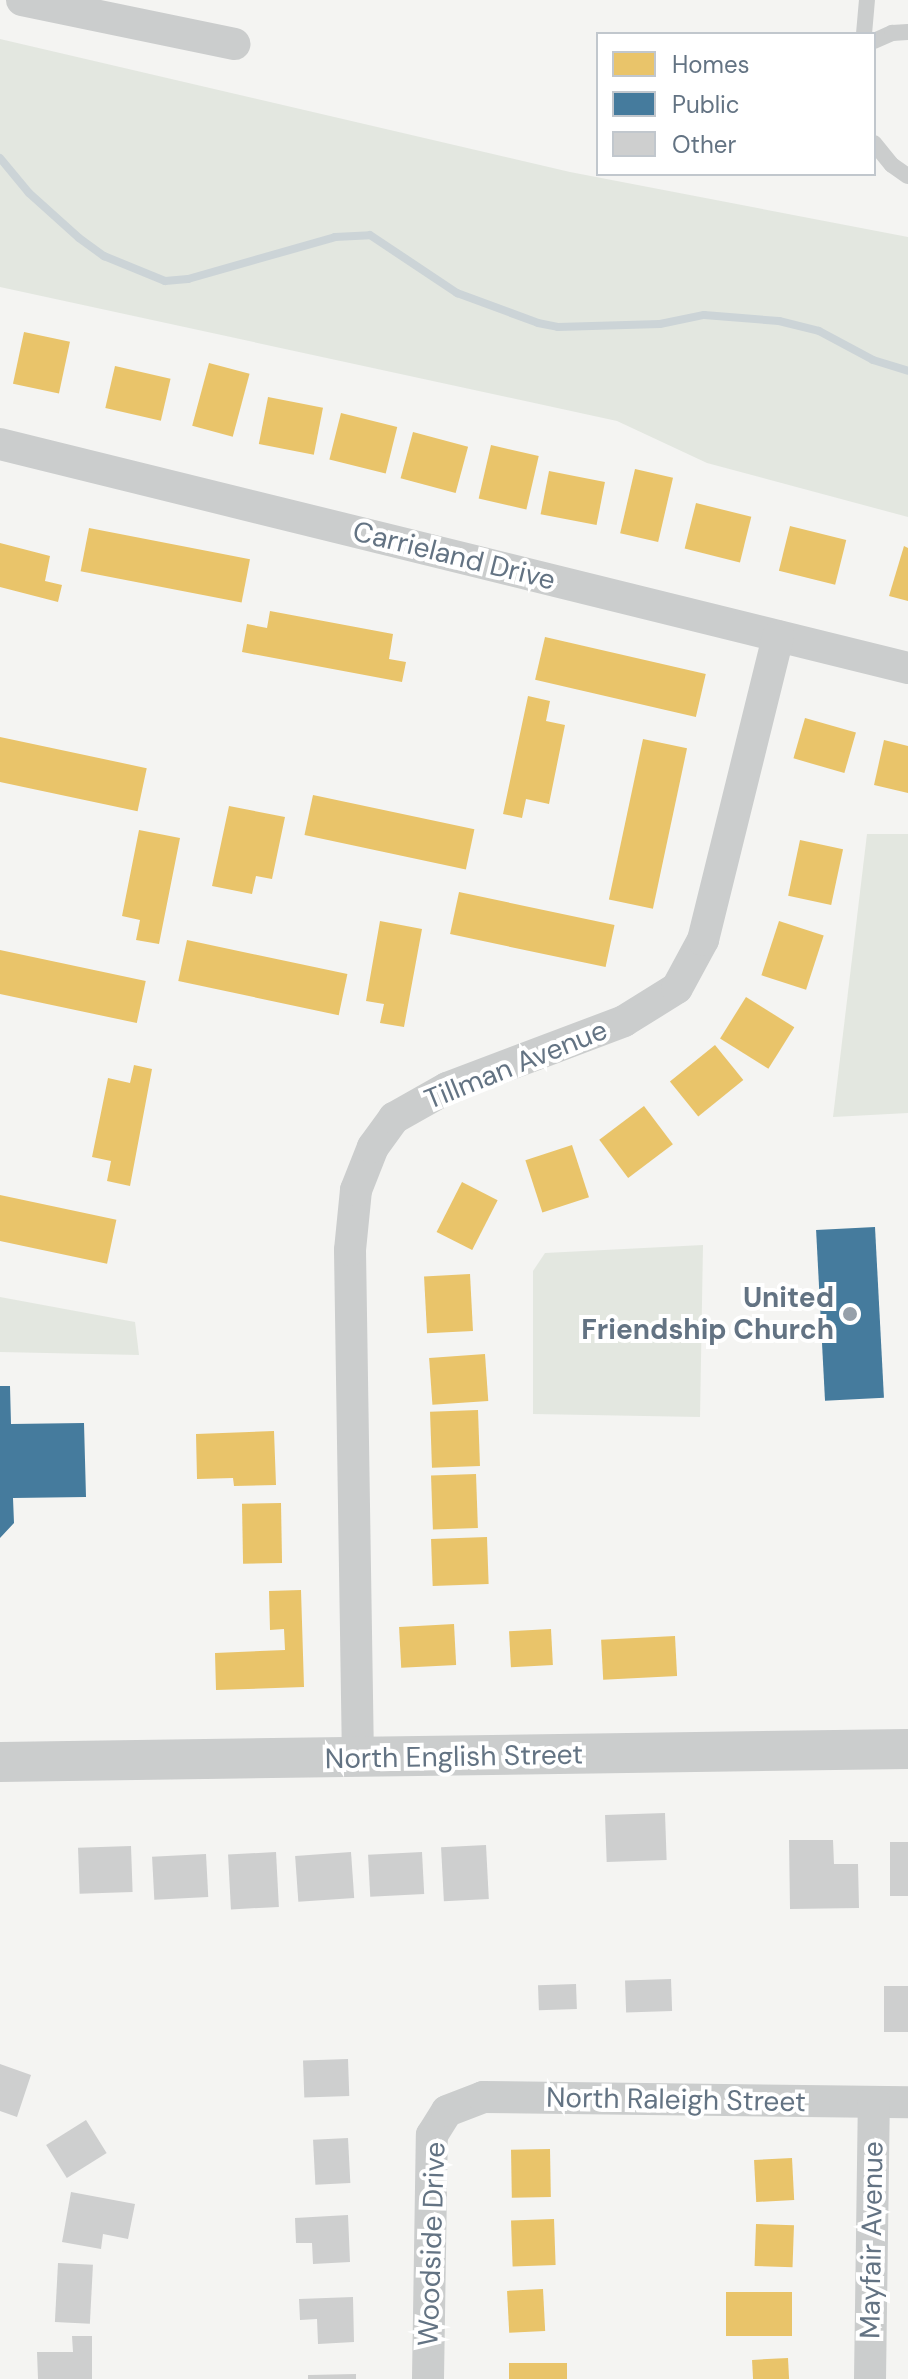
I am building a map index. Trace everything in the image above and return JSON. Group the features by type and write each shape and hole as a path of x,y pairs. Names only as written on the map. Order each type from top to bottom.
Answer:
{"street":[{"path":"22,0 234,44"},
{"name":"Carrieland Drive","path":"0,444 908,668"},
{"name":"Tillman Avenue","path":"358,1760 350,1250 356,1190 373,1147 394,1118 447,1088 624,1021 677,988 703,940 778,636"},
{"name":"North English Street","path":"0,1762 358,1760 908,1749"},
{"name":"North Raleigh Street","path":"447,2111 483,2097 908,2102"},
{"name":"Mayfair Avenue","path":"870,2379 874,2102"},
{"name":"Woodside Drive","path":"428,2379 432,2135 447,2111"}],"lane":[{"path":"864,32 867,0"},
{"path":"876,40 892,33 908,32"},
{"path":"876,145 892,165 908,176"}],"shaded area":[{"path":"0,39 570,172 908,237 908,517 707,463 617,421 0,287"},
{"path":"867,834 908,834 908,1113 833,1117"},
{"path":"703,1245 700,1417 533,1414 533,1271 545,1253"},
{"path":"0,1297 135,1322 139,1355 0,1352"}],"building: Homes":[{"path":"24,332 70,342 59,394 13,384"},
{"path":"209,363 250,374 233,437 192,426"},
{"path":"115,366 171,379 161,421 105,408"},
{"path":"268,397 323,408 314,455 259,444"},
{"path":"341,413 397,427 386,474 329,460"},
{"path":"413,432 468,447 456,493 401,478"},
{"path":"491,445 539,456 526,510 479,499"},
{"path":"635,469 673,478 658,542 620,533"},
{"path":"549,471 605,482 597,525 541,514"},
{"path":"696,503 751,517 740,562 685,549"},
{"path":"790,526 846,540 835,585 779,571"},
{"path":"89,528 250,559 242,602 81,571"},
{"path":"0,543 50,556 45,581 62,585 58,602 0,587"},
{"path":"904,546 908,548 908,601 889,596"},
{"path":"270,611 393,634 389,659 406,662 402,682 242,652 247,624 267,628"},
{"path":"545,637 706,674 696,717 535,680"},
{"path":"528,696 550,701 546,721 565,725 549,804 526,799 522,818 503,814"},
{"path":"805,718 856,733 844,773 793,758"},
{"path":"0,737 147,768 138,811 0,782"},
{"path":"643,739 687,748 653,909 609,899"},
{"path":"884,740 908,746 908,793 874,785"},
{"path":"313,795 474,829 466,869 304,835"},
{"path":"229,806 285,817 272,879 256,876 252,894 212,886"},
{"path":"139,830 180,838 159,944 136,940 140,920 122,916"},
{"path":"800,840 843,849 831,905 788,896"},
{"path":"459,892 615,925 606,967 450,934"},
{"path":"380,921 422,929 404,1027 380,1023 384,1004 366,1001"},
{"path":"779,921 824,936 806,990 761,975"},
{"path":"187,940 347,974 339,1015 178,981"},
{"path":"0,950 146,981 137,1023 0,994"},
{"path":"746,997 794,1027 768,1069 720,1039"},
{"path":"715,1045 743,1080 698,1116 670,1082"},
{"path":"134,1065 152,1069 130,1186 107,1181 111,1161 92,1157 108,1078 130,1083"},
{"path":"644,1106 673,1144 628,1178 599,1140"},
{"path":"572,1145 589,1197 542,1212 525,1160"},
{"path":"462,1182 498,1200 472,1250 437,1232"},
{"path":"0,1195 116,1220 107,1264 0,1241"},
{"path":"470,1274 473,1331 427,1333 424,1276"},
{"path":"485,1354 488,1401 432,1405 429,1358"},
{"path":"478,1410 480,1466 432,1468 430,1412"},
{"path":"274,1431 276,1485 234,1486 233,1478 197,1479 196,1434"},
{"path":"476,1474 478,1528 433,1530 431,1476"},
{"path":"281,1503 282,1563 243,1564 242,1504"},
{"path":"487,1537 489,1584 433,1586 431,1539"},
{"path":"301,1590 304,1687 216,1690 215,1653 285,1650 284,1629 270,1630 269,1591"},
{"path":"454,1624 456,1665 401,1668 399,1627"},
{"path":"551,1629 553,1665 511,1667 509,1631"},
{"path":"675,1636 677,1676 603,1680 601,1640"},
{"path":"550,2149 551,2197 512,2198 511,2150"},
{"path":"792,2158 794,2200 756,2202 754,2160"},
{"path":"554,2219 556,2265 513,2266 511,2221"},
{"path":"756,2224 794,2225 793,2267 755,2266"},
{"path":"543,2289 545,2331 509,2333 507,2291"},
{"path":"726,2292 792,2292 792,2336 726,2336"},
{"path":"788,2358 789,2379 753,2379 752,2360"},
{"path":"509,2363 567,2363 567,2379 509,2379"}],"building: Public":[{"name":"United Friendship Church","path":"875,1227 884,1398 825,1401 816,1230"},
{"path":"0,1386 10,1386 11,1424 84,1423 86,1497 13,1498 14,1523 0,1538"}],"building: Other":[{"path":"665,1813 667,1860 607,1862 605,1815"},
{"path":"789,1840 833,1840 834,1864 858,1864 859,1908 790,1909"},
{"path":"890,1842 908,1842 908,1896 890,1896"},
{"path":"486,1845 489,1899 444,1901 441,1847"},
{"path":"131,1846 133,1892 80,1894 78,1848"},
{"path":"276,1852 279,1907 231,1909 228,1855"},
{"path":"351,1852 354,1898 298,1902 295,1856"},
{"path":"422,1852 424,1894 370,1897 368,1855"},
{"path":"206,1854 208,1897 154,1900 152,1857"},
{"path":"671,1979 672,2011 626,2013 625,1981"},
{"path":"576,1984 577,2009 539,2010 538,1985"},
{"path":"884,1986 908,1986 908,2032 884,2032"},
{"path":"348,2059 349,2096 304,2098 303,2061"},
{"path":"0,2064 31,2075 17,2117 0,2111"},
{"path":"86,2120 107,2153 67,2178 46,2145"},
{"path":"348,2138 350,2183 315,2185 313,2140"},
{"path":"71,2192 135,2204 128,2239 103,2234 101,2249 62,2242"},
{"path":"348,2215 350,2262 313,2264 312,2243 296,2243 295,2218"},
{"path":"58,2263 93,2265 90,2324 55,2322"},
{"path":"353,2297 354,2342 318,2344 317,2319 300,2320 299,2299"},
{"path":"72,2336 92,2336 92,2379 38,2379 37,2352 73,2352"},
{"path":"356,2374 356,2379 308,2379 308,2375"}],"waterway":[{"path":"0,158 29,193 79,238 104,256 165,281 188,279 335,237 370,235 457,293 538,323 558,327 660,324 704,315 779,321 819,331 873,360 908,371"}],"place":[{"name":"United Friendship Church","path":"850,1314"}]}
